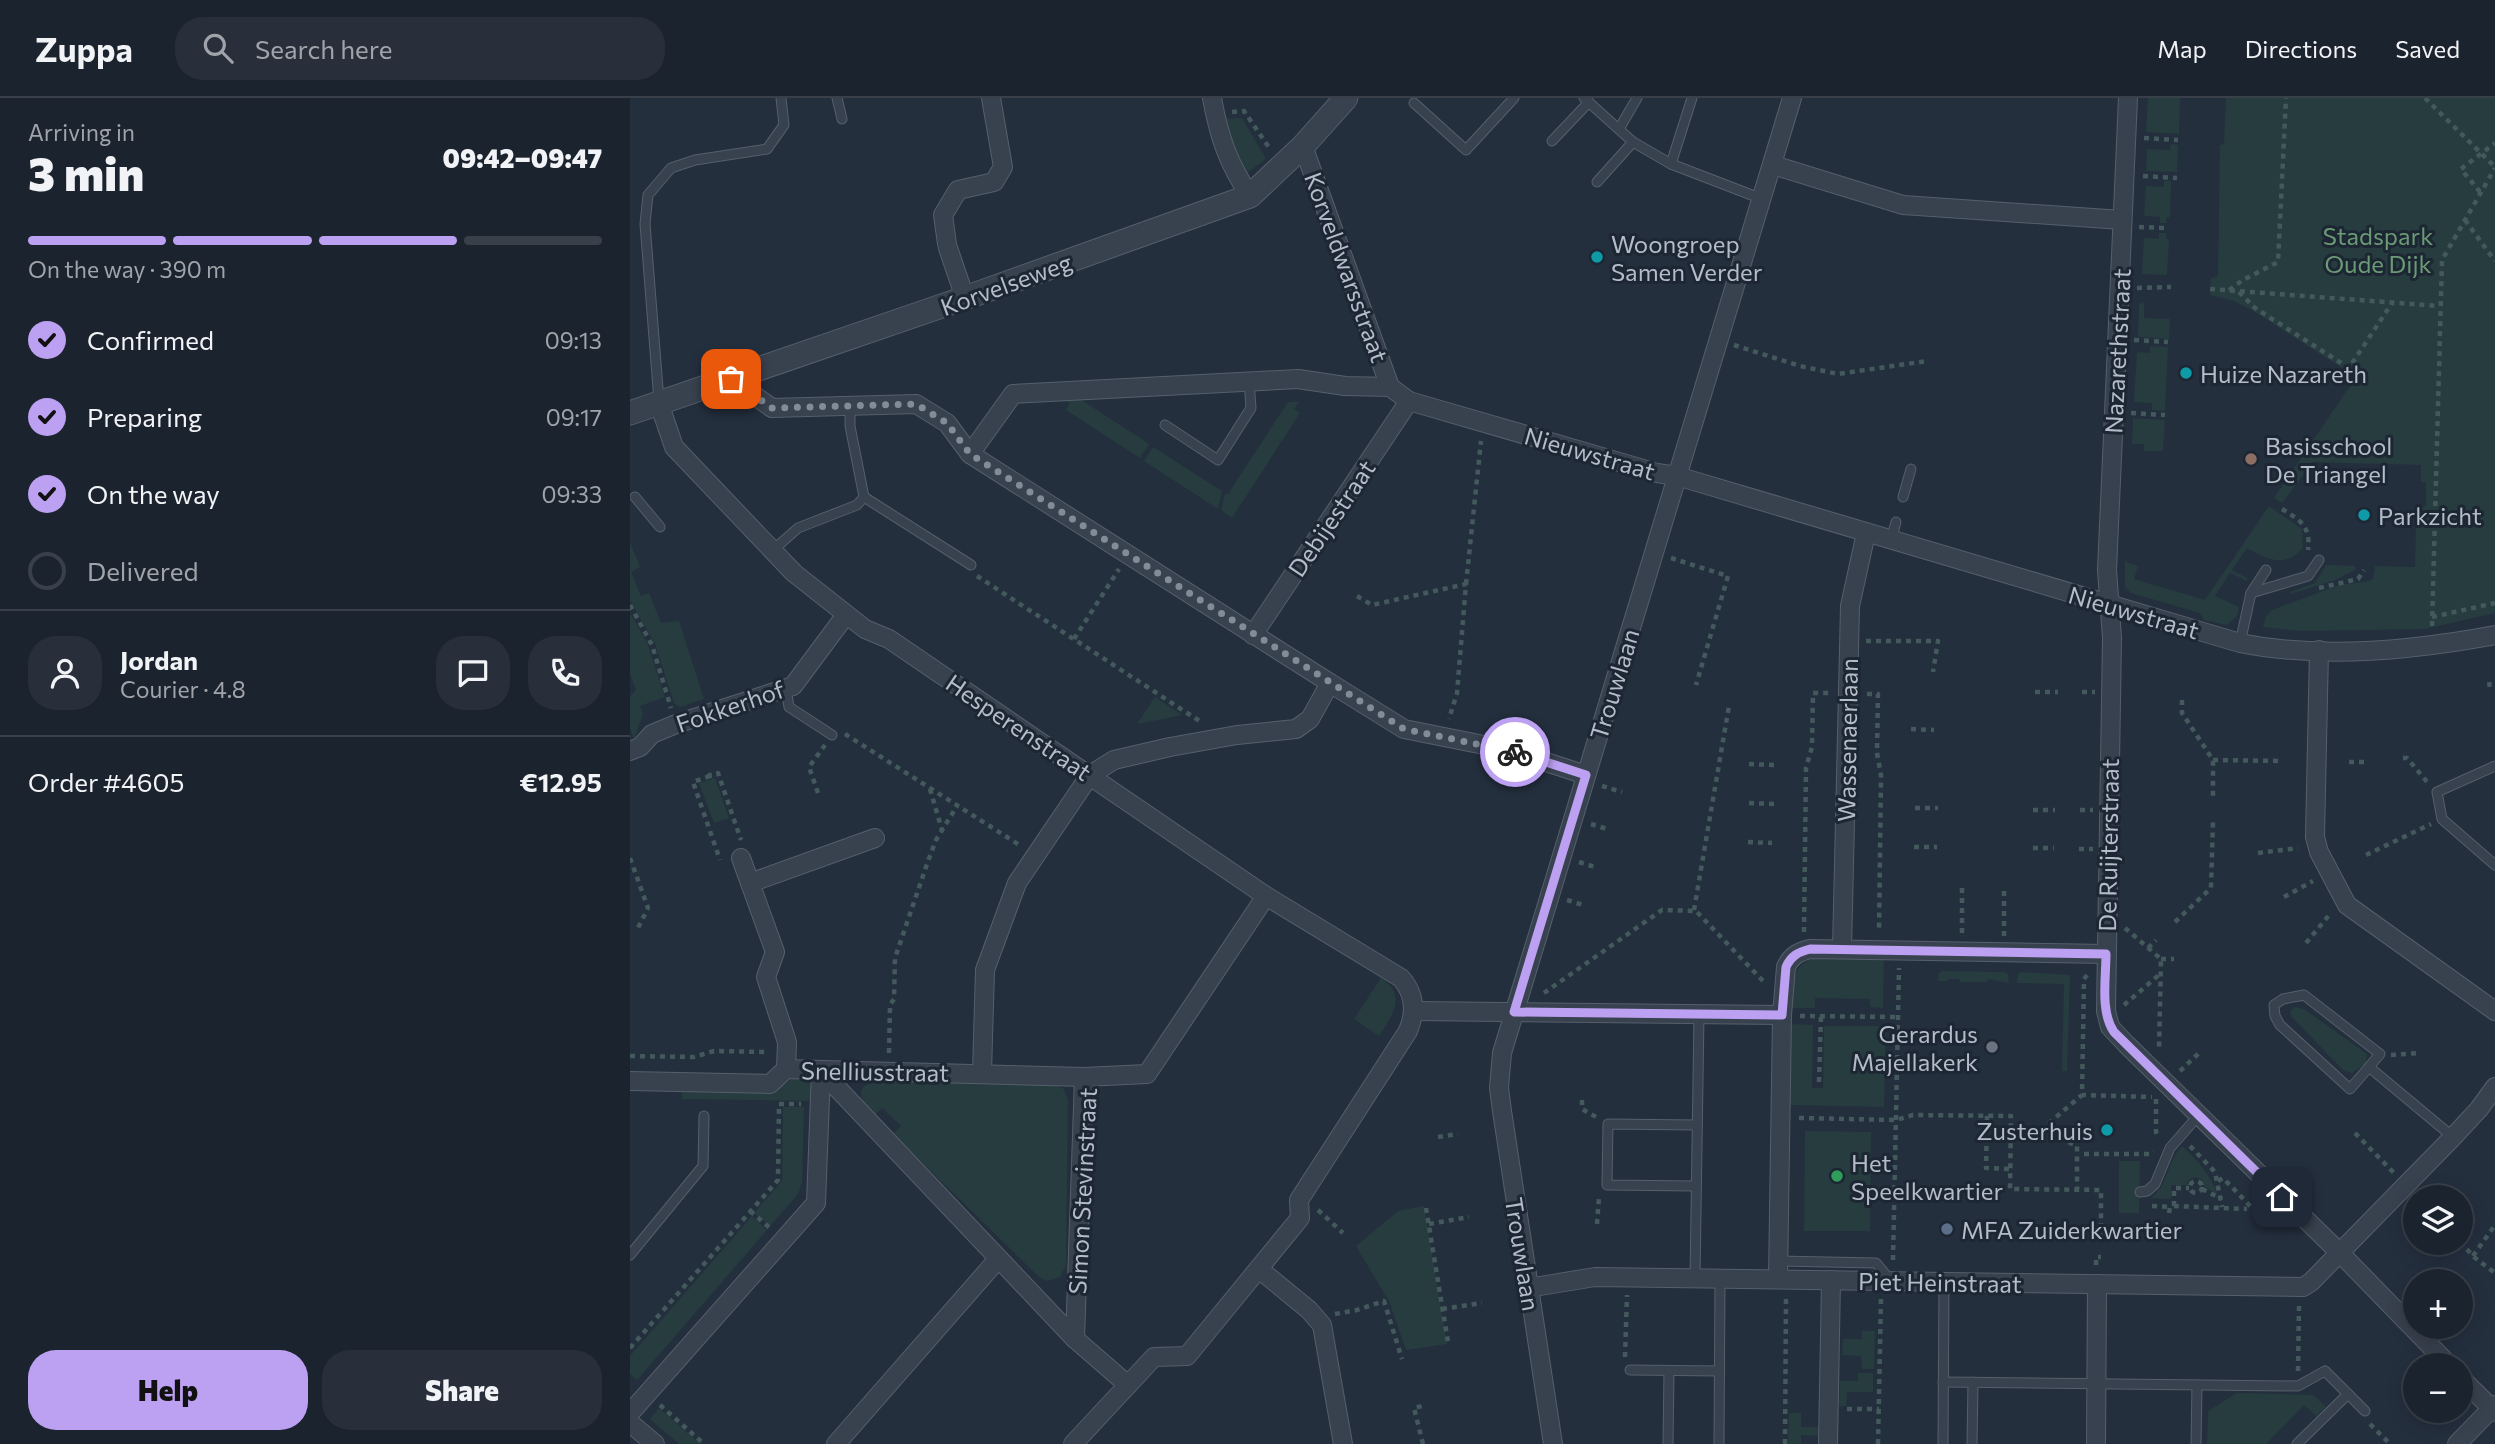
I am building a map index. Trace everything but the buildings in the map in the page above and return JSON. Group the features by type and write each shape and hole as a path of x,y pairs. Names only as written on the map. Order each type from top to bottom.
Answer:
{"street":[{"path":"965,299 948,246 943,215 958,190 994,182 1003,167 991,98"},
{"name":"Korvelseweg","path":"631,409 659,403 965,299 1250,196 1283,167 1346,98"},
{"name":"Trouwlaan","path":"1553,1444 1499,1088 1502,1053 1792,98"},
{"name":"Nazarethstraat","path":"2110,604 2107,570 2128,98"},
{"path":"1213,106 1223,149 1250,196"},
{"name":"Korveldwarsstraat","path":"1303,146 1390,387"},
{"path":"1773,165 1903,205 2122,220"},
{"path":"731,379 772,408 916,404 947,423 970,454 1404,729 1509,750 1586,775"},
{"path":"970,454 1013,394 1298,379 1345,386 1390,387"},
{"name":"Nieuwstraat","path":"1390,387 1409,401 1657,473 1677,476 2240,643 2272,648 2319,650 2431,645 2495,635"},
{"name":"Debijestraat","path":"1253,635 1409,401"},
{"name":"Hesperenstraat","path":"659,403 681,463 794,573 845,616 864,629 889,639 1266,896 1401,978 1410,990 1413,1011"},
{"name":"Wassenaerlaan","path":"1842,949 1851,597 1866,533"},
{"name":"De Ruijterstraat","path":"2107,1018 2112,638 2110,604"},
{"name":"Fokkerhof","path":"630,751 640,747 652,734 676,724 793,686 845,616"},
{"path":"2319,650 2316,846 2343,898 2359,915 2495,1011"},
{"path":"982,1073 985,970 1017,883 1090,775 1114,760 1205,740 1296,729 1310,719 1330,683"},
{"path":"750,883 875,838"},
{"path":"741,858 775,952 766,977 787,1042 786,1061"},
{"name":"Simon Stevinstraat","path":"1075,1339 1083,1077 1147,1074 1266,896"},
{"path":"1782,1279 1778,1261 1782,1008 1784,975 1792,957 1810,949 2106,954"},
{"path":"1073,1444 1154,1357 1186,1356 1300,1218 1300,1200 1404,1039 1411,1025 1413,1011 1699,1014 1782,1008"},
{"path":"2107,1018 2114,1032 2339,1252 2437,1353"},
{"name":"Snelliusstraat","path":"630,1081 770,1084 786,1061 821,1071 1083,1077"},
{"path":"630,1413 816,1203 821,1071"},
{"path":"821,1071 1075,1339 1128,1385"},
{"path":"2404,1185 2454,1137 2495,1087"},
{"path":"2299,1287 2309,1284 2403,1186"},
{"path":"836,1444 998,1259"},
{"path":"1259,1269 1322,1325 1343,1444"},
{"name":"Piet Heinstraat","path":"1528,1288 1587,1278 2299,1287"},
{"path":"1828,1444 1831,1280"},
{"path":"2096,1444 2097,1284"},
{"path":"2457,1444 2494,1409 2473,1389"},
{"path":"630,1423 655,1444"}],"lane":[{"path":"659,403 645,224 648,195 671,168 695,160 767,149 784,125 781,98"},
{"path":"837,98 842,119"},
{"path":"1414,103 1466,150 1514,98"},
{"path":"1619,129 1637,98"},
{"path":"1671,164 1692,98"},
{"path":"1552,141 1587,100 1633,142 1671,164 1762,199"},
{"path":"1597,182 1633,142"},
{"path":"1165,425 1218,460 1251,408 1249,381"},
{"path":"850,405 850,426 864,497 971,565"},
{"path":"1903,497 1911,469"},
{"path":"772,551 798,528 857,505 864,497"},
{"path":"641,500 660,527"},
{"path":"1891,540 1896,522"},
{"path":"2251,593 2308,576 2319,560"},
{"path":"2240,643 2251,593 2266,570"},
{"path":"786,689 789,707 832,735"},
{"path":"2495,766 2437,792 2442,819 2495,865"},
{"path":"2304,995 2380,1054 2369,1067 2350,1089 2280,1025 2274,1016 2274,1005 2283,999 2304,995"},
{"path":"1695,1278 1699,1014"},
{"path":"2369,1067 2454,1137"},
{"path":"630,1255 703,1166 704,1116"},
{"path":"2140,1192 2147,1191 2155,1184 2170,1148 2198,1116"},
{"path":"1696,1186 1607,1185 1608,1124 1697,1125"},
{"path":"1778,1261 1875,1263 1887,1282"},
{"path":"1719,1444 1720,1279"},
{"path":"1943,1444 1944,1283"},
{"path":"1630,1370 1719,1371"},
{"path":"1668,1444 1669,1370"},
{"path":"1943,1381 2298,1386 2325,1371 2365,1411"},
{"path":"1972,1444 1973,1382"},
{"path":"2196,1444 2197,1385"},
{"path":"2297,1444 2348,1394"}],"path":[{"path":"2228,291 2278,262 2286,98"},
{"path":"2425,98 2495,168 2442,260 2431,645"},
{"path":"1213,106 1244,111 1283,167"},
{"path":"2126,137 2178,140"},
{"path":"2480,192 2460,169 2495,143"},
{"path":"2124,175 2177,178"},
{"path":"2464,219 2495,261"},
{"path":"2160,228 2166,228"},
{"path":"2119,291 2171,288"},
{"path":"2210,289 2440,306"},
{"path":"2239,292 2255,308 2349,368 2392,303"},
{"path":"1720,340 1800,366 1838,374 1927,360"},
{"path":"2117,340 2168,342"},
{"path":"2114,412 2165,415"},
{"path":"1444,736 1457,693 1484,423"},
{"path":"2282,509 2302,521 2309,544 2305,557"},
{"path":"1654,553 1728,576 1696,685"},
{"path":"1074,639 1129,555"},
{"path":"971,565 970,571 1201,722 1205,740"},
{"path":"2314,589 2339,581 2358,579 2364,570"},
{"path":"1357,596 1372,604 1466,584"},
{"path":"2432,617 2495,603"},
{"path":"630,605 652,645 676,724"},
{"path":"1849,640 1938,640 1933,672"},
{"path":"2035,692 2058,692"},
{"path":"2182,700 2182,713 2213,760 2213,797"},
{"path":"1694,910 1729,706"},
{"path":"818,793 809,766 837,729 1035,855"},
{"path":"1878,729 1885,729"},
{"path":"1911,729 1934,730"},
{"path":"2403,758 2407,758 2437,792"},
{"path":"2213,760 2283,761"},
{"path":"2349,762 2364,762"},
{"path":"1749,764 1775,765"},
{"path":"1800,765 1807,765"},
{"path":"718,773 747,856 741,858 722,864 693,782 709,774 718,773"},
{"path":"929,788 942,830"},
{"path":"1749,803 1774,804"},
{"path":"1798,804 1806,804"},
{"path":"888,1072 890,1005 894,999 895,958 928,861 957,806"},
{"path":"1881,807 1890,807"},
{"path":"1915,808 1938,808"},
{"path":"2033,810 2055,810"},
{"path":"2366,855 2442,819"},
{"path":"2175,922 2211,888 2213,821"},
{"path":"1748,842 1772,843"},
{"path":"1797,843 1805,843"},
{"path":"1880,846 1889,846"},
{"path":"2258,853 2316,846"},
{"path":"1914,847 1937,847"},
{"path":"2033,848 2054,848"},
{"path":"630,858 648,908 637,930"},
{"path":"2284,897 2330,874"},
{"path":"2004,887 2004,952"},
{"path":"1962,888 1962,951"},
{"path":"2306,943 2343,898"},
{"path":"1514,1012 1573,974 1662,910 1694,910 1782,1008 1821,1016 1899,1017"},
{"path":"2107,913 2161,959 2174,959"},
{"path":"2148,948 2156,940"},
{"path":"1878,1444 1896,1120 1899,950"},
{"path":"2082,1095 2084,979 2106,954"},
{"path":"2161,959 2163,1080"},
{"path":"2107,1018 2161,974"},
{"path":"1819,1082 1821,1016"},
{"path":"630,1056 694,1057 714,1051 786,1061"},
{"path":"2163,1080 2199,1053"},
{"path":"2380,1054 2418,1054"},
{"path":"2041,1130 2082,1095 2157,1097 2156,1132 2161,1142"},
{"path":"1582,1100 1582,1109 1608,1124"},
{"path":"630,1348 778,1180 779,1104"},
{"path":"1780,1117 1896,1120 1913,1115 2011,1116 2010,1189 2101,1190 2101,1242"},
{"path":"1987,1116 1986,1168 2010,1169"},
{"path":"2011,1130 2041,1130 2077,1146 2077,1189"},
{"path":"1438,1137 1458,1133"},
{"path":"2355,1133 2404,1185"},
{"path":"2218,1181 2222,1178 2259,1215"},
{"path":"2189,1188 2191,1182 2197,1181 2201,1183 2202,1189"},
{"path":"1597,1224 1598,1199 1607,1185"},
{"path":"2171,1209 2174,1188 2189,1188 2195,1193 2202,1189"},
{"path":"2202,1189 2222,1199"},
{"path":"1303,1195 1343,1233"},
{"path":"2151,1206 2171,1209 2247,1209"},
{"path":"1426,1208 1448,1342"},
{"path":"750,1211 782,1239"},
{"path":"1429,1224 1469,1217"},
{"path":"2495,1225 2473,1255 2495,1273"},
{"path":"2101,1253 2101,1264"},
{"path":"1627,1278 1625,1364 1630,1370"},
{"path":"1782,1279 1785,1444"},
{"path":"2298,1386 2299,1287"},
{"path":"1316,1317 1357,1310 1384,1301 1402,1359"},
{"path":"1442,1309 1482,1303"},
{"path":"647,1393 704,1444"},
{"path":"1423,1444 1414,1408 1426,1405"},
{"path":"1829,1408 1879,1409"},
{"path":"2365,1411 2365,1420 2390,1444"}],"green space":[{"path":"2148,98 2180,98 2179,134 2146,132"},
{"name":"Stadspark Oude Dijk","path":"2226,98 2495,98 2495,613 2425,629 2301,631 2263,627 2266,616 2272,610 2339,585 2370,581 2373,579 2375,566 2415,567 2416,522 2421,522 2421,507 2426,506 2426,482 2421,482 2421,465 2313,462 2282,503 2274,498 2356,377 2252,310 2234,301 2210,295 2211,278 2218,276 2220,145 2224,144"},
{"path":"1242,118 1266,159 1244,175 1224,119"},
{"path":"2171,144 2178,145 2177,172 2146,171 2147,149 2170,150"},
{"path":"2164,181 2171,181 2170,217 2167,217 2166,223 2160,223 2160,217 2144,216 2146,186 2164,187"},
{"path":"2159,233 2166,233 2166,239 2169,239 2167,275 2142,274 2144,238 2159,239"},
{"path":"2144,303 2144,318 2170,319 2169,339 2138,337 2139,304"},
{"path":"2150,346 2168,347 2165,411 2152,410 2152,403 2134,402 2137,352 2150,353"},
{"path":"1080,399 1149,444 1140,458 1066,410 1070,403 1065,400"},
{"path":"1288,402 1299,402 1294,409 1300,413 1232,518 1221,510 1225,494 1228,494"},
{"path":"2133,418 2165,420 2163,451 2144,451 2144,444 2132,444"},
{"path":"1153,447 1222,491 1218,509 1144,461"},
{"path":"2269,506 2302,529 2303,548 2289,558 2275,560 2247,548 2232,570 2247,578 2247,581 2230,573 2215,596 2239,607 2237,616 2227,625 2204,620 2200,613 2131,593 2125,587 2125,560 2138,566 2134,579 2205,600"},
{"path":"630,542 640,567 631,572 641,596 649,593 661,623 679,621 704,699 680,707 674,703 655,644 630,600"},
{"path":"2326,565 2355,566 2355,570 2335,580 2291,594 2290,592 2315,583"},
{"path":"630,613 647,643 665,697 640,706 643,714 634,739 630,728 630,696 636,690 630,674"},
{"path":"1155,697 1182,715 1137,724"},
{"path":"715,778 729,818 714,823 699,783"},
{"path":"1815,958 1884,959 1883,1008 1870,1007 1870,999 1815,998 1815,1008 1792,1008 1794,977 1801,966"},
{"path":"1942,971 2005,972 2008,974 2009,983 1988,979 1987,982 1960,982 1959,979 1938,981"},
{"path":"2018,974 2070,975 2067,1071 2062,1071 2064,984 2017,983"},
{"path":"1381,978 1394,992 1395,1006 1379,1036 1354,1019"},
{"path":"2294,1007 2304,1009 2367,1054 2366,1063 2352,1073 2344,1071 2291,1016 2290,1012"},
{"path":"1791,1024 1813,1025 1812,1088 1823,1088 1824,1026 1886,1026 1884,1107 1791,1105 1789,1110"},
{"path":"794,1078 805,1078 811,1084 812,1101 682,1099 682,1091 771,1091"},
{"path":"876,1081 1054,1085 1064,1089 1068,1100 1066,1265 1060,1277 1047,1281 1039,1277 893,1134 901,1126 882,1108 874,1116 863,1101 861,1091 863,1087"},
{"path":"783,1107 804,1107 802,1183 798,1194 770,1226 754,1213 782,1181"},
{"name":"Het Speelkwartier","path":"1805,1131 1871,1132 1870,1231 1804,1231"},
{"path":"2182,1146 2203,1168 2217,1194 2205,1187 2201,1179 2194,1177 2186,1185 2171,1185 2171,1199 2151,1198 2161,1187"},
{"path":"2119,1161 2140,1161 2139,1213 2119,1213"},
{"path":"1424,1206 1447,1344 1406,1350 1389,1301 1356,1246 1398,1211"},
{"path":"752,1216 767,1230 637,1380 630,1374 630,1356"},
{"path":"1862,1331 1875,1331 1874,1369 1862,1369 1861,1356 1842,1355 1843,1339 1862,1339"},
{"path":"1858,1373 1873,1373 1873,1392 1847,1392 1846,1406 1839,1406 1840,1381 1858,1381"},
{"path":"2237,1393 2313,1395 2326,1407 2316,1416 2304,1405 2266,1444 2207,1444 2208,1411"},
{"path":"659,1408 700,1444 679,1444 650,1419"},
{"path":"1789,1413 1801,1413 1801,1427 1818,1427 1818,1436 1801,1435 1801,1444 1788,1444"}],"way so far":[{"path":"731,379 772,408 916,404 947,423 970,454 1404,729 1515,752"}],"place":[{"name":"Woongroep Samen Verder","path":"1597,257"},
{"name":"Huize Nazareth","path":"2186,373"},
{"name":"Basisschool De Triangel","path":"2251,459"},
{"name":"Parkzicht","path":"2364,515"},
{"name":"Gerardus Majellakerk","path":"1992,1047"},
{"name":"Zusterhuis","path":"2107,1130"},
{"name":"Het Speelkwartier","path":"1837,1176"},
{"name":"MFA Zuiderkwartier","path":"1947,1229"}],"route":[{"path":"1515,752 1586,775 1514,1012 1782,1015 1784,975 1789,961 1797,953 1819,948 2106,954 2106,1011 2108,1023 2114,1032 2282,1197"}]}
